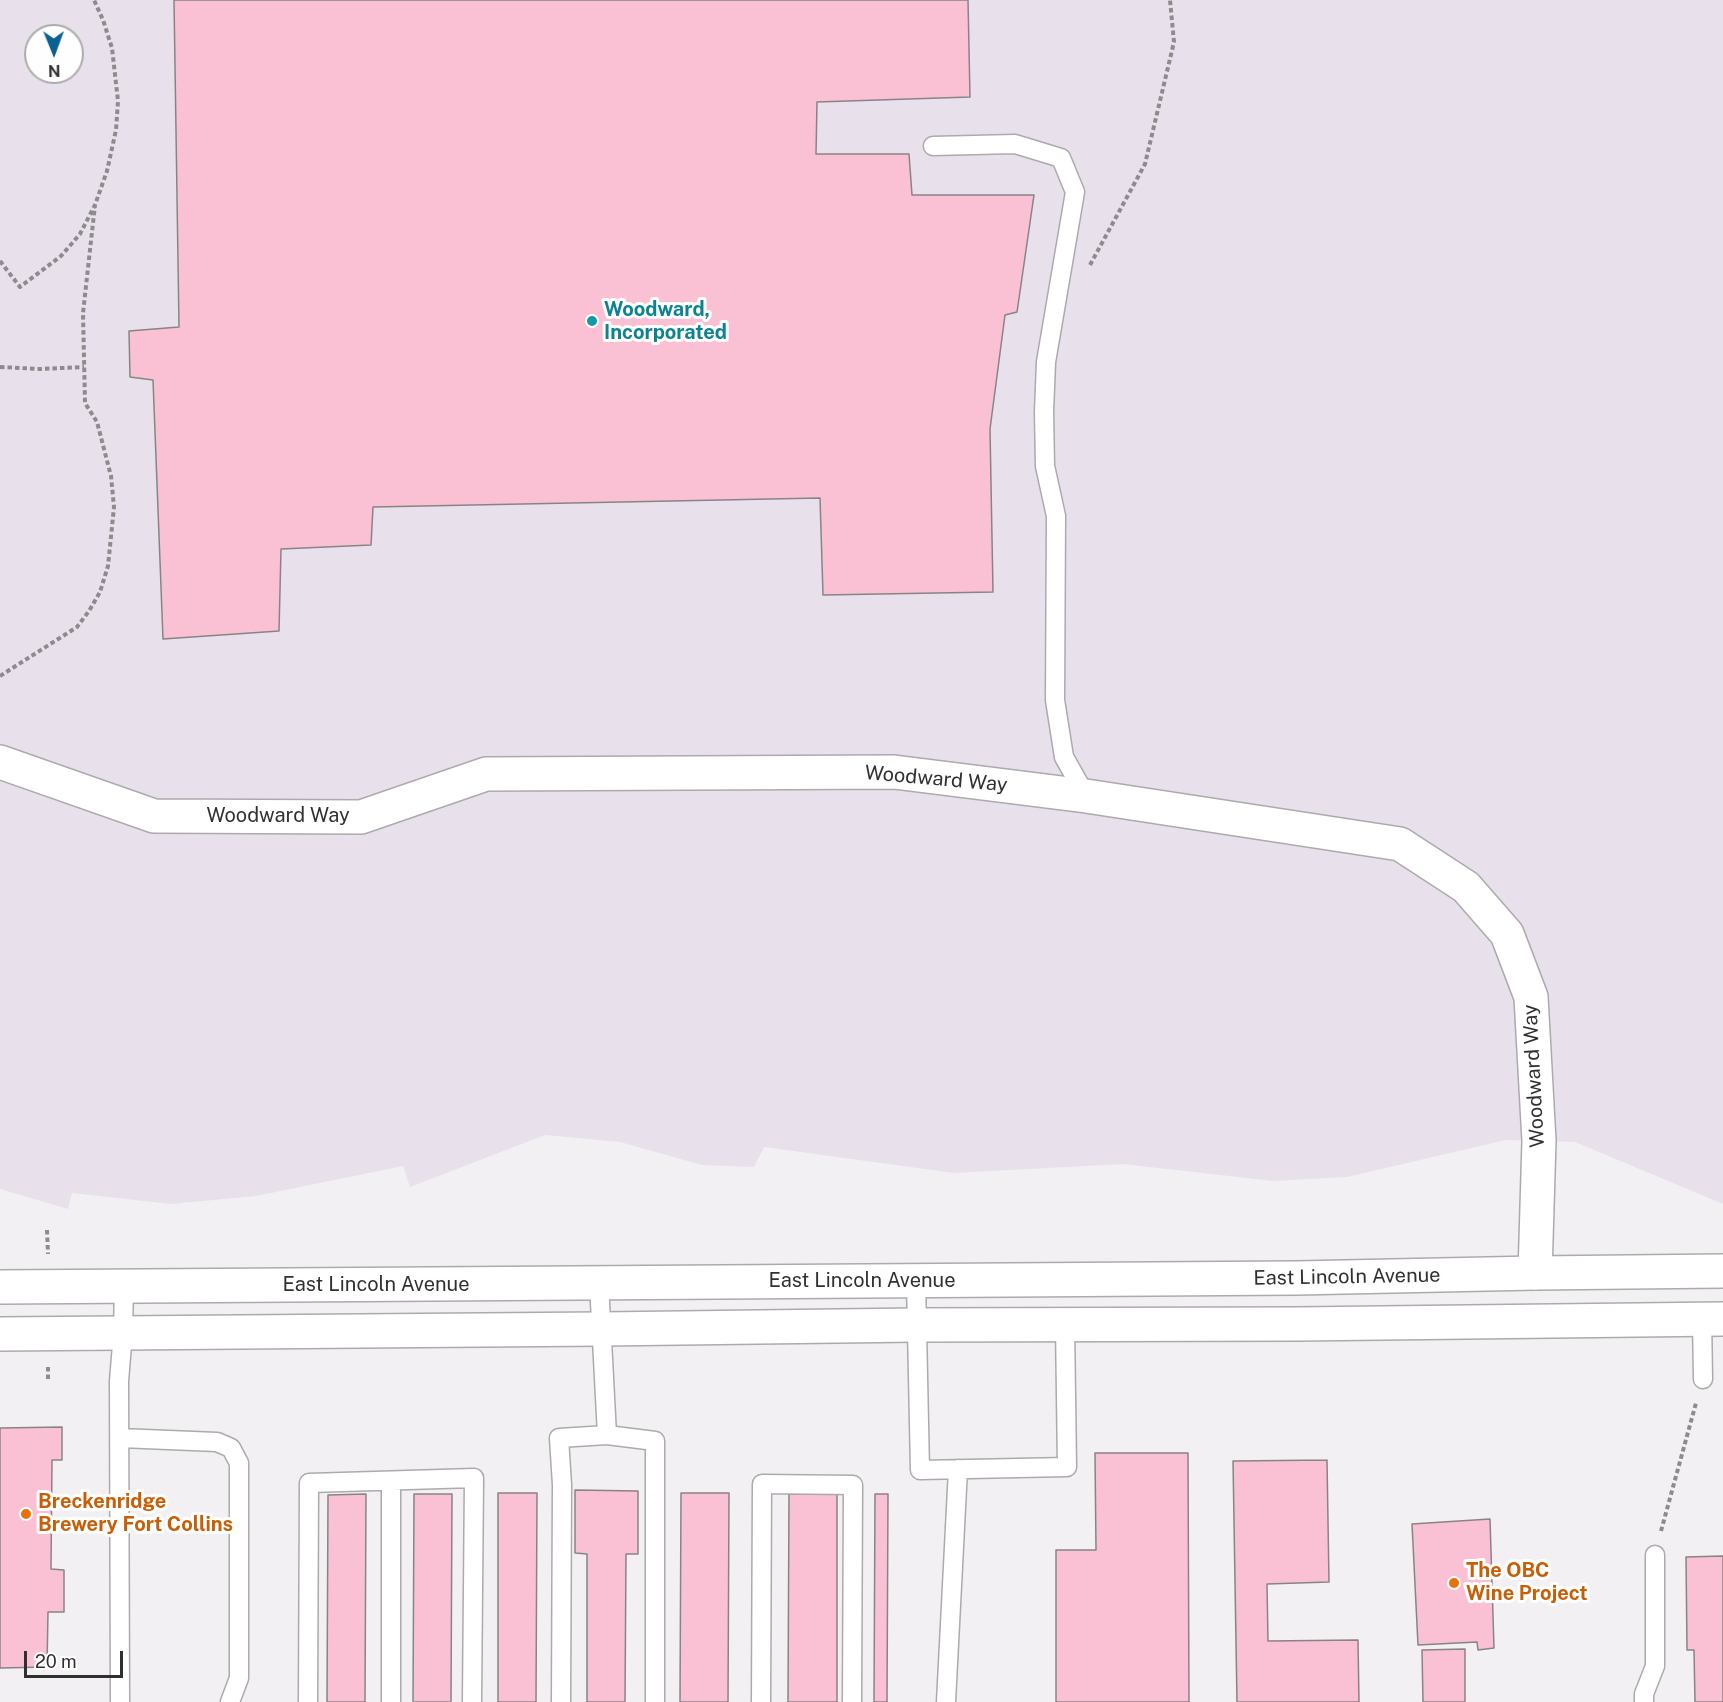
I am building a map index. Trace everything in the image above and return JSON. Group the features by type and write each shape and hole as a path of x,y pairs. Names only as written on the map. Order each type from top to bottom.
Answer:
{"street":[{"name":"Woodward Way","path":"0,762 154,816 361,817 486,774 894,772 1086,796 1400,844 1466,887 1507,934 1531,997 1539,1141 1535,1273"},
{"name":"East Lincoln Avenue","path":"0,1287 916,1282 1723,1271"},
{"path":"0,1334 917,1324 1065,1325 1712,1319"}],"lane":[{"path":"933,146 1015,144 1061,158 1075,192 1046,362 1044,412 1045,466 1056,516 1055,700 1064,757 1086,796"},
{"path":"916,1282 920,1470 1067,1467 1065,1325"},
{"path":"599,1283 607,1435"},
{"path":"120,1702 120,1381 124,1286"},
{"path":"1703,1379 1712,1319"},
{"path":"561,1702 562,1485 560,1438 607,1435 655,1440 656,1702"},
{"path":"120,1438 217,1442 231,1448 239,1463 239,1678 230,1702"},
{"path":"946,1702 958,1469"},
{"path":"308,1702 309,1483 474,1478 472,1702"},
{"path":"391,1481 391,1702"},
{"path":"761,1702 762,1484 853,1485 852,1702"},
{"path":"1644,1702 1644,1694 1655,1666 1655,1555"}],"path":[{"path":"0,261 20,287 61,256 80,234 95,205 107,171 116,130 118,101 112,48 94,0"},
{"path":"1089,267 1145,164 1174,42 1170,0"},
{"path":"0,676 77,627 100,592 108,566 114,507 111,476 97,422 85,402 83,313 95,205"},
{"path":"0,367 40,369 84,367"},
{"path":"47,1230 48,1255"},
{"path":"48,1360 48,1381"},
{"path":"1655,1555 1703,1379"}],"shaded area":[{"path":"0,0 1723,0 1723,1204 1575,1142 1506,1140 1347,1177 1273,1181 1123,1164 954,1173 764,1147 754,1167 702,1165 620,1142 545,1135 410,1187 403,1166 256,1196 171,1204 72,1193 68,1209 0,1189"}],"building":[{"name":"Woodward, Incorporated","path":"174,0 968,0 970,97 817,102 816,154 909,154 912,195 1034,195 1017,312 1005,315 990,429 993,592 823,595 820,498 373,507 371,545 281,549 279,631 163,639 153,380 130,377 129,331 179,327"},
{"name":"Breckenridge Brewery Fort Collins","path":"62,1427 62,1460 52,1460 51,1569 64,1570 64,1612 48,1612 47,1667 0,1668 0,1428"},
{"path":"1095,1453 1188,1453 1189,1702 1056,1702 1056,1550 1096,1550"},
{"path":"1327,1460 1329,1582 1267,1584 1268,1641 1358,1640 1359,1702 1237,1702 1233,1461"},
{"path":"575,1490 638,1491 638,1554 626,1554 625,1702 587,1702 587,1554 575,1553"},
{"path":"498,1493 537,1493 536,1702 498,1702"},
{"path":"681,1493 729,1493 728,1702 680,1702"},
{"path":"366,1494 365,1702 327,1702 328,1495"},
{"path":"414,1494 452,1494 451,1702 413,1702"},
{"path":"789,1494 837,1494 837,1702 788,1702"},
{"path":"875,1494 888,1494 887,1702 874,1702"},
{"name":"The OBC Wine Project","path":"1490,1519 1494,1648 1478,1650 1477,1642 1418,1645 1412,1524"},
{"path":"1723,1556 1723,1702 1695,1702 1694,1650 1687,1650 1686,1557"},
{"path":"1465,1649 1465,1702 1423,1702 1422,1650"}],"place":[{"name":"Woodward, Incorporated","path":"592,321"},
{"name":"Breckenridge Brewery Fort Collins","path":"26,1514"},
{"name":"The OBC Wine Project","path":"1454,1583"}]}
